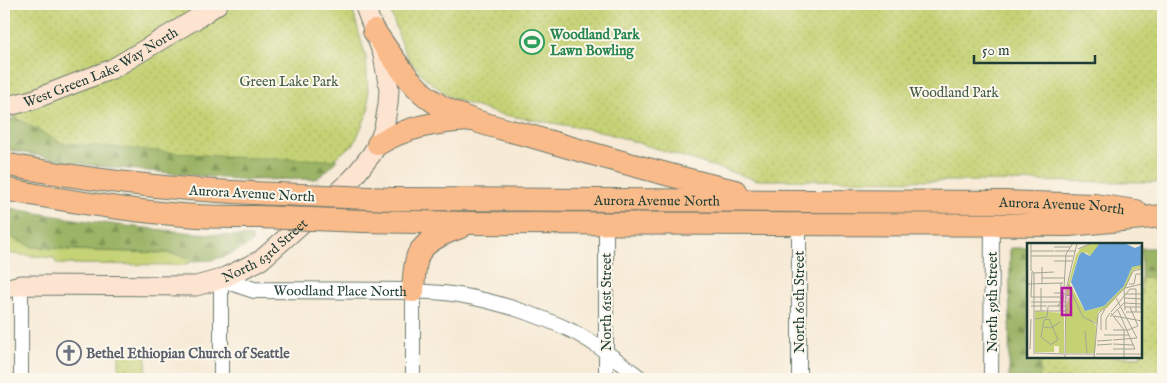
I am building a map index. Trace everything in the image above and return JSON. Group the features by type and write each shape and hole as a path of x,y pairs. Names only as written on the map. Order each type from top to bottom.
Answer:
{"highway":[{"path":"374,31 409,79 424,95 444,108 473,120 672,176 773,200"},
{"path":"378,144 404,131 422,126 442,122 473,120"},
{"name":"Aurora Avenue North","path":"4,164 111,182 230,193 392,199 1074,203 1162,216"},
{"name":"Aurora Avenue North","path":"4,189 124,208 196,216 363,221 992,226 1076,225 1162,216"},
{"path":"413,291 418,254 432,239 470,223"}],"main road":[{"name":"West Green Lake Way North","path":"4,107 32,100 112,69 218,4"},
{"name":"North 63rd Street","path":"221,279 261,260 353,178 372,156 384,128 389,89 383,54 364,4"},
{"path":"10,285 196,286 221,279"}],"street":[{"name":"North 61st Street","path":"606,224 606,379"},
{"name":"North 60th Street","path":"799,225 799,379"},
{"name":"North 59th Street","path":"991,379 992,226"},
{"name":"Woodland Place North","path":"221,279 254,290 413,291 458,294 492,302 526,312 572,331 606,352 642,379"},
{"name":"North 63rd Street","path":"220,379 221,279"},
{"path":"10,285 21,379"},
{"path":"413,291 413,379"}],"green space":[{"name":"Green Lake Park","path":"4,4 351,4 366,58 369,110 354,144 332,160 229,157 61,143 4,111"},
{"name":"Woodland Park","path":"388,4 1163,4 1163,182 757,180 600,131 498,114 451,98 425,78 410,61 403,48"},
{"path":"27,116 330,149 337,161 315,179 245,180 107,167 4,149 4,122"},
{"path":"4,207 127,226 252,237 252,242 226,256 211,260 194,261 169,253 32,247 14,239 4,228"},
{"path":"4,228 14,239 67,250 169,253 194,261 182,265 57,264 53,258 4,253"},
{"path":"1010,248 1027,248 1027,358 1140,358 1108,379 1009,379"},
{"path":"1142,248 1163,248 1163,350 1142,357"},
{"path":"1142,278 1163,279 1163,379 1040,379 1040,358 1142,358"},
{"path":"119,354 147,354 146,372 119,371"}],"place":[{"name":"Woodland Park Lawn Bowling","path":"532,42"},
{"name":"Bethel Ethiopian Church of Seattle","path":"69,353"}]}
